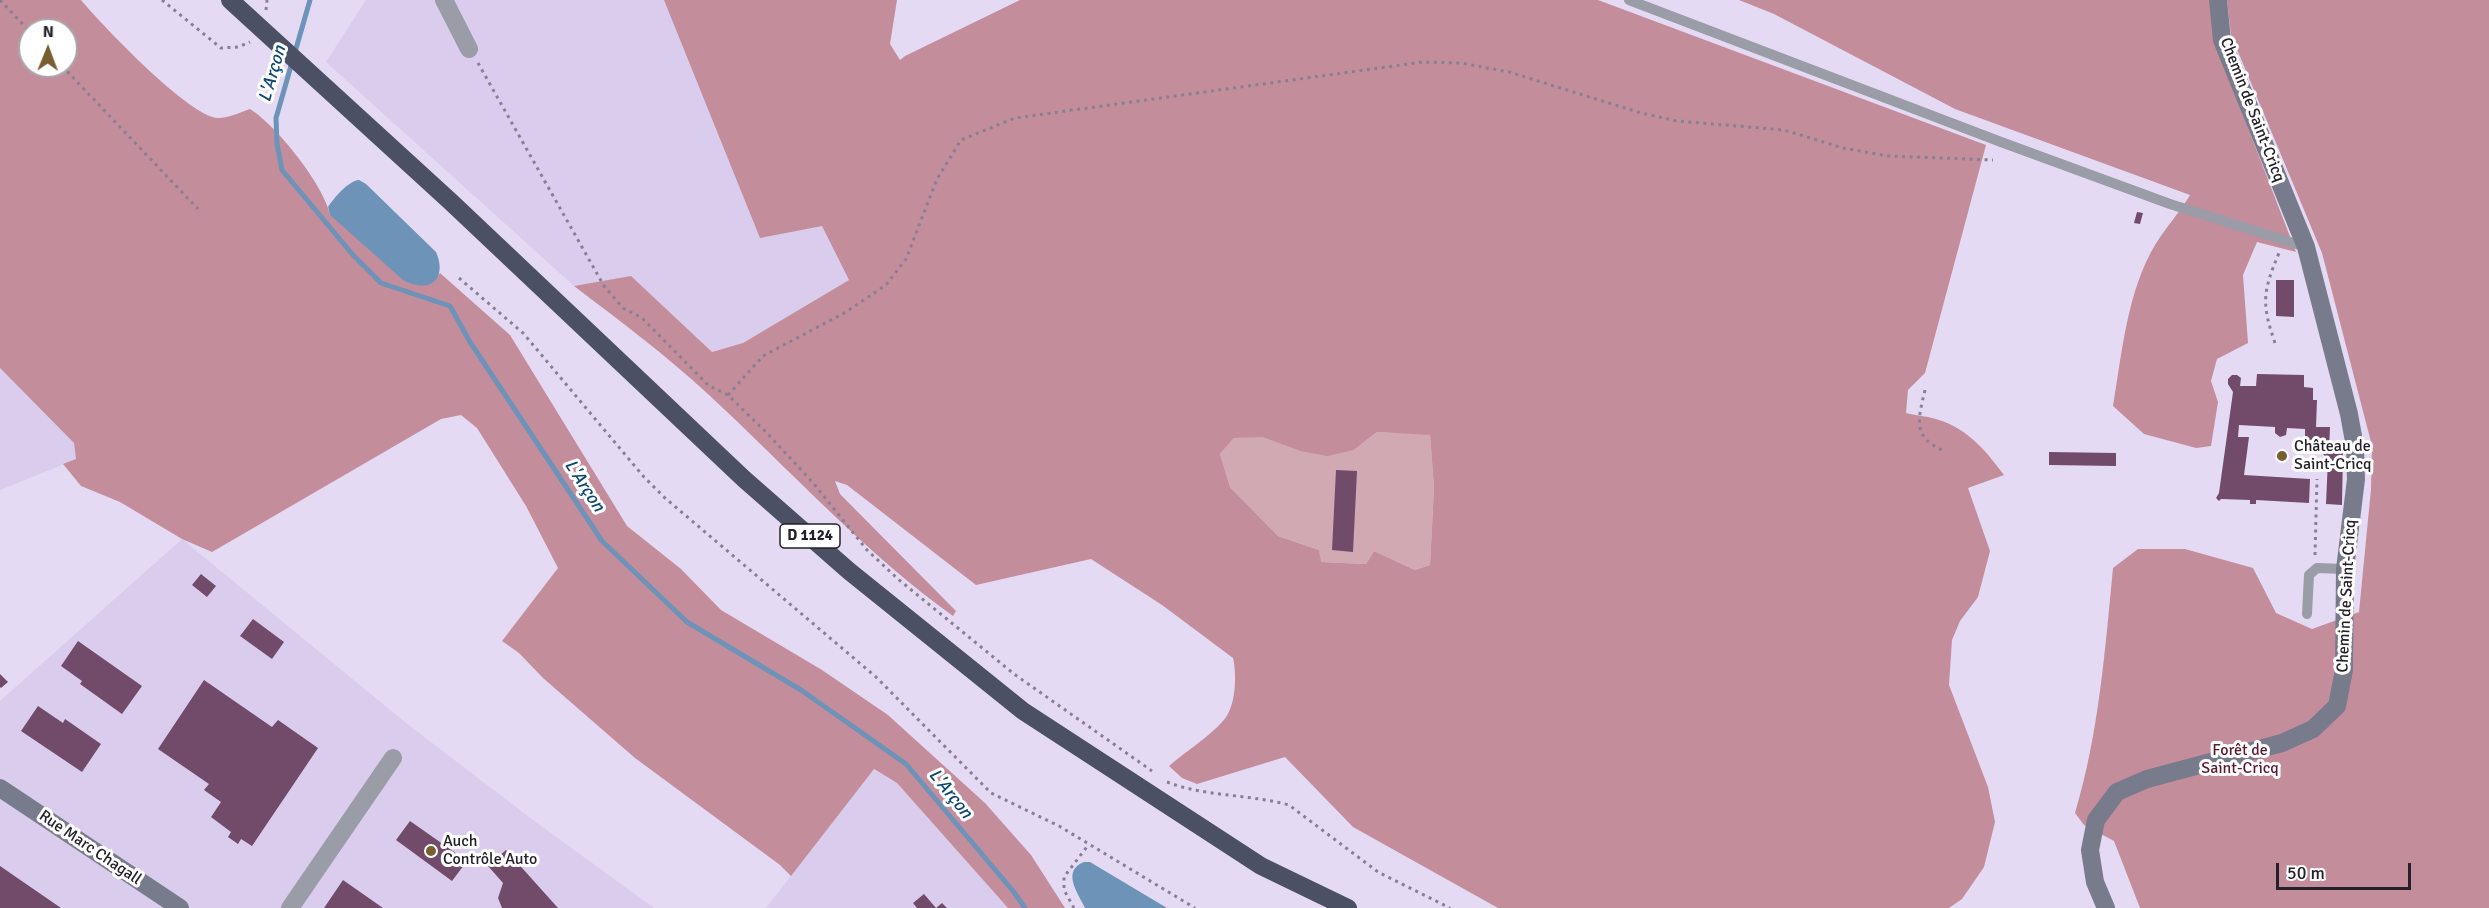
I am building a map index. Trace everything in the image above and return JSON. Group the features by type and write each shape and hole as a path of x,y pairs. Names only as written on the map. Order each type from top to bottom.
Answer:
{"highway":[{"name":"D 1124","path":"235,5 451,202 753,486 849,571 1023,711 1261,866 1348,908"}],"street":[{"path":"444,0 469,49"},
{"name":"Chemin de Saint-Cricq","path":"2106,908 2095,882 2090,850 2096,820 2117,792 2148,779 2282,743 2313,729 2337,706 2344,670 2346,569 2356,479 2355,447 2306,247 2222,40 2218,0"},
{"path":"290,908 393,758"},
{"name":"Rue Marc Chagall","path":"0,788 180,908"}],"lane":[{"path":"1629,0 2170,204 2306,247"},
{"path":"2307,614 2308,575 2317,568 2346,569"}],"path":[{"path":"0,0 18,19"},
{"path":"162,0 221,48 238,47 251,42 255,33"},
{"path":"263,15 267,0"},
{"path":"469,49 604,286 623,308 642,318 709,386 728,395 768,434 814,484 867,550 898,579 1014,674 1168,782 1195,791 1289,805 1378,872 1450,908"},
{"path":"728,395 763,356 846,312 886,285 906,259 937,179 961,140 1015,118 1424,62 1461,63 1509,72 1641,113 1677,121 1784,130 1843,148 1888,156 1993,160"},
{"path":"73,78 198,209"},
{"path":"2275,343 2266,317 2266,283 2285,240"},
{"path":"459,278 523,333 644,477 665,498 876,677 991,793 1059,826 1195,908"},
{"path":"1925,390 1918,418 1920,432 1933,446 1944,451"},
{"path":"2317,479 2314,552 2317,568"},
{"path":"1074,908 1064,890 1064,877 1089,844"}],"shaded area":[{"path":"366,0 664,0 822,226 849,280 743,343 711,352 631,277 574,286 326,62"},
{"path":"0,368 74,443 77,459 0,490"},
{"path":"1377,432 1430,434 1434,488 1430,565 1415,570 1374,551 1366,564 1320,562 1319,550 1278,536 1230,487 1220,454 1234,438 1263,436 1300,451 1354,450"},
{"path":"182,539 406,723 537,823 654,908 0,908 0,701"},
{"path":"873,769 897,783 1008,908 766,908"}],"green space":[{"path":"0,0 81,0 147,68 188,103 206,114 219,118 250,109 261,117 273,128 309,172 326,202 330,215 435,280 440,273 510,335 627,526 681,569 721,610 822,670 888,715 985,803 1031,855 1065,908 1008,908 897,783 874,769 791,876 780,865 635,758 543,678 519,653 502,641 558,568 526,506 477,428 461,415 441,419 212,552 182,539 120,502 81,486 63,464 76,459 74,443 0,368"},
{"path":"664,0 897,0 890,44 900,60 1020,0 1598,0 1986,145 1925,373 1908,390 1906,413 1935,419 1959,429 1984,450 2004,475 1968,488 1990,551 1978,597 1960,621 1952,640 1949,685 1988,787 1995,822 1984,867 1962,899 1949,908 1498,908 1353,827 1285,757 1197,784 1182,778 1169,766 1217,727 1231,708 1235,682 1233,658 1162,605 1091,559 976,585 847,485 835,481 840,494 956,611 953,616 920,591 858,537 693,381 574,286 631,276 712,352 743,343 849,280 822,226 760,238","holes":["1377,432 1430,435 1434,488 1430,565 1415,570 1374,551 1366,564 1321,562 1319,550 1278,536 1230,487 1220,454 1234,438 1263,437 1300,451 1327,456 1354,450"]},
{"path":"1739,0 2210,0 2216,45 2296,252 2257,242 2243,275 2248,343 2217,359 2211,381 2218,402 2211,446 2196,448 2144,434 2113,406 2127,323 2138,283 2155,245 2190,195 1955,109 1774,14"},
{"name":"Forêt de Saint-Cricq","path":"2227,0 2489,0 2489,908 2140,908 2114,841 2084,825 2075,813 2095,722 2113,568 2138,549 2185,549 2253,568 2276,613 2312,629 2359,612 2371,489 2372,446 2322,253 2231,35"}],"water":[{"path":"359,180 366,184 436,252 440,270 434,282 421,285 403,280 330,215 328,207 334,199 346,187"},
{"path":"1090,862 1167,908 1085,908 1072,877 1077,866"}],"building":[{"path":"2137,212 2143,213 2140,224 2134,223"},
{"path":"2276,280 2294,280 2294,317 2276,316"},
{"path":"2257,374 2304,375 2304,387 2313,388 2313,400 2317,400 2316,427 2330,427 2329,451 2343,451 2342,505 2326,504 2328,459 2305,436 2305,429 2287,428 2286,435 2280,437 2275,433 2275,427 2239,425 2238,437 2249,437 2244,475 2310,479 2309,503 2256,500 2256,504 2250,504 2250,500 2221,499 2219,501 2216,498 2219,493 2233,392 2228,379 2232,375 2237,375 2241,378 2240,386 2256,386"},
{"path":"2049,452 2116,453 2116,466 2049,465"},
{"path":"1336,470 1357,471 1353,552 1332,550"},
{"path":"201,574 216,586 207,597 192,585"},
{"path":"253,619 284,642 272,659 240,636"},
{"path":"78,641 142,686 122,714 80,684 82,681 61,666"},
{"path":"0,674 8,682 1,688 0,687"},
{"path":"204,680 272,727 278,720 318,748 252,846 241,839 238,844 228,837 231,832 211,817 221,802 204,790 209,784 158,749"},
{"path":"38,706 63,723 65,719 101,744 82,772 21,731"},
{"name":"Auch Contrôle Auto","path":"410,821 467,861 452,881 396,840"},
{"path":"506,850 558,908 502,908 498,898 503,883 488,866"},
{"path":"0,866 61,908 0,908"},
{"path":"343,880 383,908 324,908"},
{"path":"924,894 936,908 917,908 913,903"},
{"path":"942,903 947,908 936,908"}],"waterway":[{"name":"L'Arçon","path":"310,0 276,118 277,144 282,170 353,255 381,283 450,306 470,342 602,541 687,622 801,690 906,764 1025,908"}],"place":[{"name":"Château de Saint-Cricq","path":"2282,456"},
{"name":"Auch Contrôle Auto","path":"431,851"}]}
